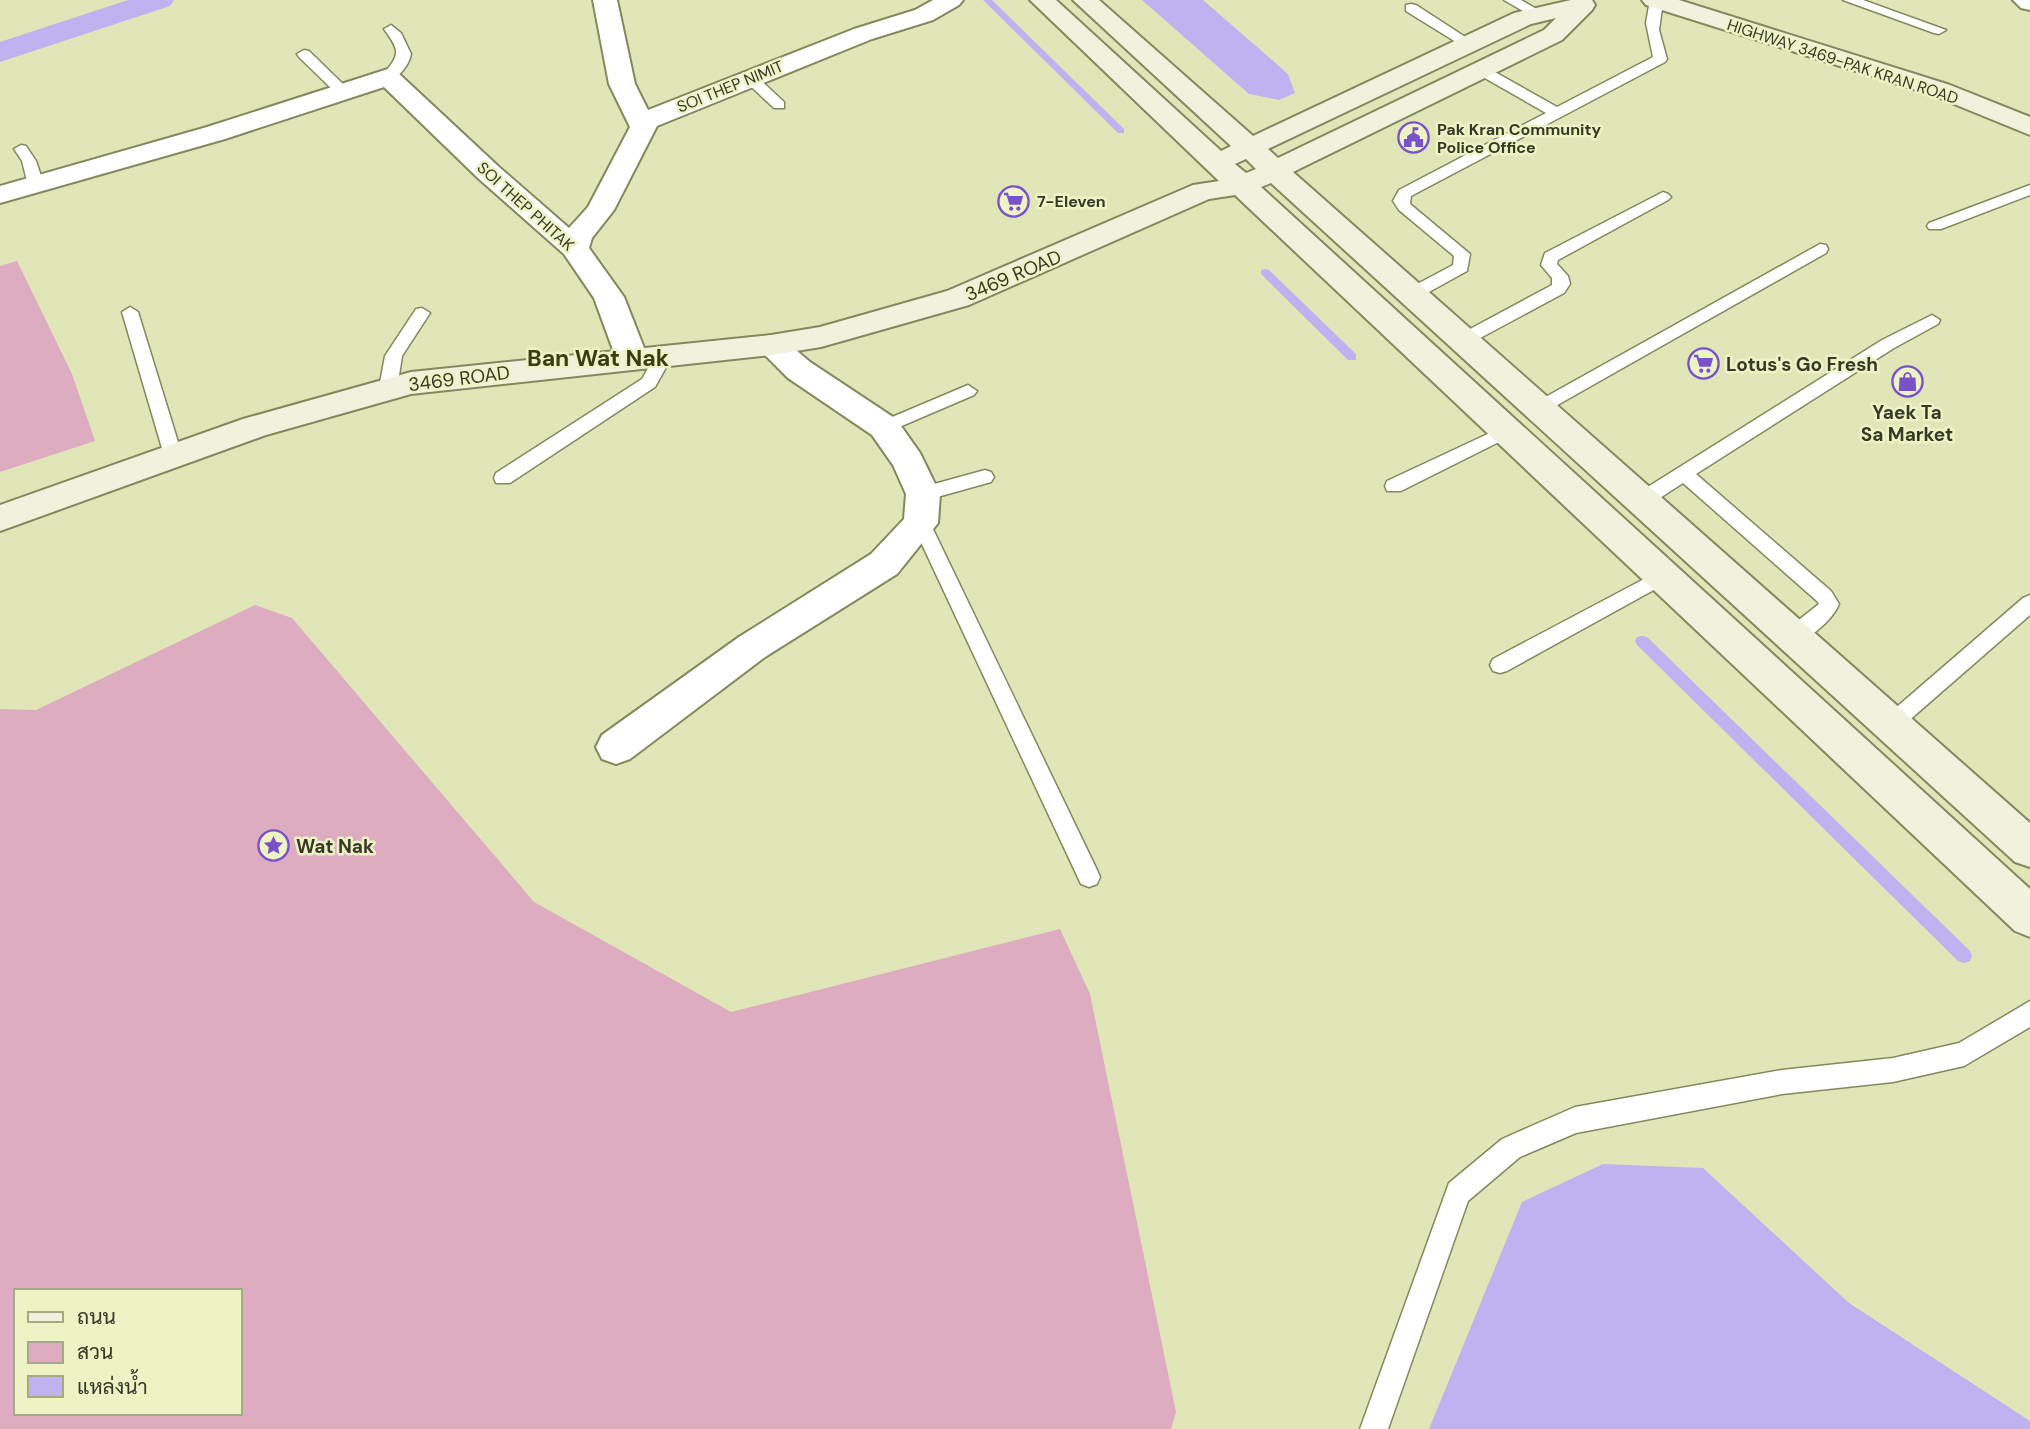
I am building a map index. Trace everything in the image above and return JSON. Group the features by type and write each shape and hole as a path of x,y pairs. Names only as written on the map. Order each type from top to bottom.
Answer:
{"main road":[{"path":"1042,0 1221,180 1507,431 2030,917"},
{"path":"1085,0 2030,849"},
{"name":"HIGHWAY 3469-PAK KRAN ROAD","path":"1655,0 1941,90 2030,127"},
{"path":"1221,180 1249,148 1523,18 1588,2"},
{"path":"1221,180 1274,170 1481,70 1553,35 1588,2"},
{"name":"3469 ROAD","path":"0,518 173,455 314,408 388,388 411,383 771,345 821,337 958,298 1221,180"}],"street":[{"path":"574,248 578,236 600,210 642,126 622,84 605,0"},
{"name":"SOI THEP NIMIT","path":"642,126 652,117 863,34 924,15 951,0"},
{"path":"2025,0 2030,3"},
{"path":"0,195 216,133 341,90 388,77"},
{"name":"SOI THEP PHITAK","path":"388,77 489,173 574,248 609,297 632,358"},
{"path":"616,747 752,648 884,564 922,509 908,461 884,427 799,370 771,345"}],"lane":[{"path":"1511,0 1540,15"},
{"path":"1412,294 1461,267 1462,254 1404,207 1401,201 1404,193 1660,59 1651,17 1655,0"},
{"path":"1850,0 1939,30"},
{"path":"1411,8 1469,44"},
{"path":"388,77 399,68 405,57 405,46 391,29"},
{"path":"304,54 341,90"},
{"path":"1481,70 1556,113"},
{"path":"750,78 779,106"},
{"path":"21,149 29,161 36,185"},
{"path":"1935,226 2030,190"},
{"path":"1463,340 1558,289 1562,284 1560,276 1549,265 1551,257 1663,197"},
{"path":"1539,408 1820,249"},
{"path":"130,312 173,455"},
{"path":"388,388 394,356 422,313"},
{"path":"1642,500 1888,344 1933,320"},
{"path":"503,478 649,383 664,355"},
{"path":"884,427 968,391"},
{"path":"1394,486 1507,431"},
{"path":"1684,474 1824,596 1829,604 1827,610 1793,636"},
{"path":"985,477 922,509 1089,877"},
{"path":"1500,665 1663,576"},
{"path":"1891,724 2030,603"},
{"path":"1374,1429 1458,1192 1511,1148 1575,1120 1782,1082 1893,1070 1964,1054 2030,1013"}],"green space":[{"path":"17,261 72,374 95,441 0,472 0,266"},
{"path":"255,605 292,618 534,902 731,1012 1060,929 1090,994 1176,1412 1171,1429 0,1429 0,709 36,710"}],"water":[{"path":"1142,0 1203,0 1288,74 1295,93 1279,100 1249,94"},
{"path":"1603,1164 1703,1168 1849,1303 2030,1421 2030,1429 1429,1429 1522,1202"}],"waterway":[{"path":"0,52 159,0"},
{"path":"987,0 1121,131"},
{"path":"1265,272 1352,357"},
{"path":"1642,641 1964,956"}],"place":[{"name":"Pak Kran Community Police Office","path":"1414,138"},
{"name":"7-Eleven","path":"1014,201"},
{"name":"Lotus's Go Fresh","path":"1703,364"},
{"name":"Yaek Ta Sa Market","path":"1907,381"},
{"name":"Wat Nak","path":"273,846"}],"district":[{"name":"Ban Wat Nak","path":"598,358"}]}
